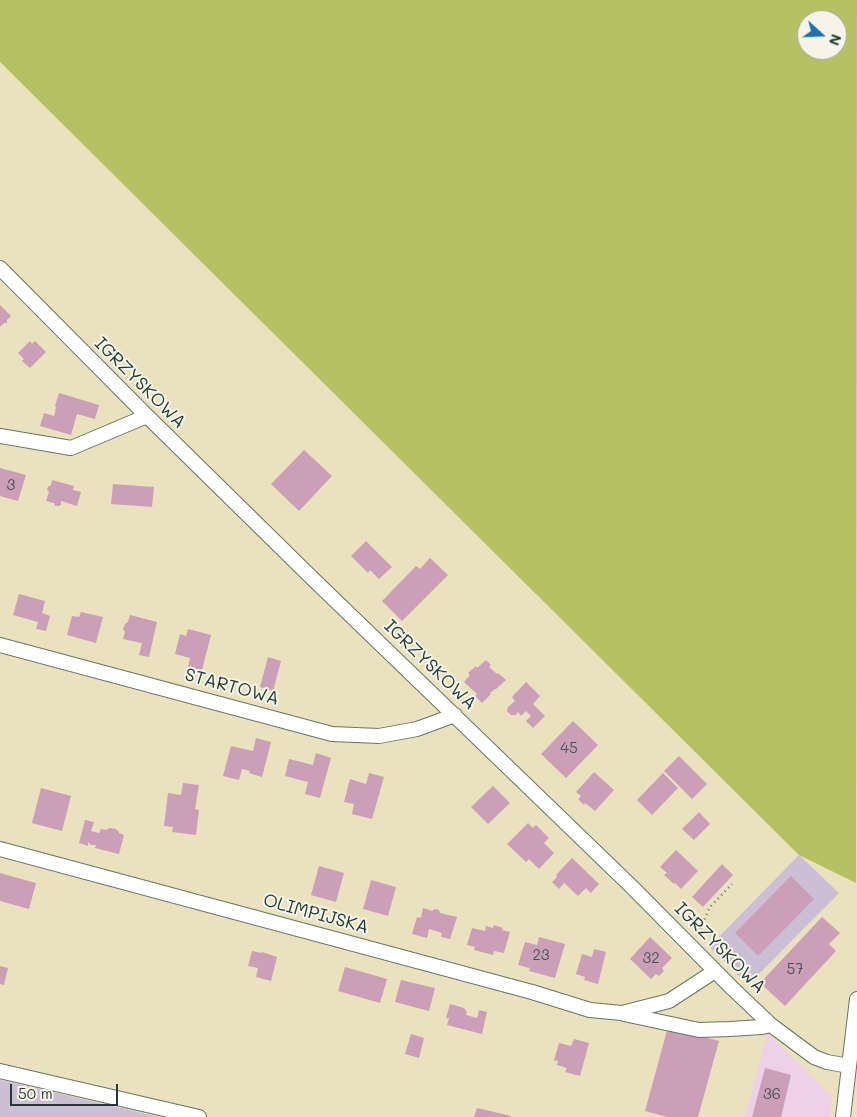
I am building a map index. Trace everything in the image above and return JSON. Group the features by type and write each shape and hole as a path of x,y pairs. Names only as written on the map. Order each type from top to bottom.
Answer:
{"street":[{"name":"IGRZYSKOWA","path":"0,268 147,416 632,887 771,1025 814,1057 827,1062 849,1066"},
{"path":"0,436 71,448 147,416"},
{"name":"STARTOWA","path":"0,645 332,734 379,736 417,728 455,715"},
{"name":"OLIMPIJSKA","path":"0,849 532,992 590,1010 622,1013 700,1030 771,1025"},
{"name":"OLIMPIJSKA","path":"622,1013 668,1001 715,971"},
{"path":"843,1117 857,999"},
{"path":"0,1071 199,1117"}],"path":[{"path":"692,947 710,907 732,884"}],"shaded area":[{"path":"799,855 839,893 748,985 709,947"},
{"path":"768,1033 832,1097 829,1117 745,1117"},
{"path":"0,1080 125,1109 158,1117 0,1117"}],"green space":[{"path":"0,0 857,0 856,883 799,855 0,62"}],"building":[{"path":"0,305 11,316 7,323 0,327"},
{"path":"30,341 32,344 35,341 46,352 30,368 22,361 24,359 18,353"},
{"path":"59,393 99,405 95,419 77,414 71,435 40,426 44,413 54,416"},
{"path":"304,450 332,476 299,511 271,484"},
{"path":"0,468 26,475 18,501 0,496"},
{"path":"52,480 74,486 73,490 81,492 77,506 61,501 61,505 55,506 54,503 46,501 49,492 47,490"},
{"path":"113,484 154,487 152,507 111,504"},
{"path":"366,541 392,567 379,579 370,570 368,573 351,556"},
{"path":"430,558 448,575 402,621 382,601 416,566 420,569"},
{"path":"19,594 45,601 42,613 50,616 46,631 36,629 38,622 13,615"},
{"path":"81,612 103,617 96,643 67,635 72,616 79,617"},
{"path":"130,615 157,622 149,657 139,655 142,643 123,639 125,632 123,629"},
{"path":"188,629 211,635 202,670 188,667 190,658 175,654 180,634 186,636"},
{"path":"268,657 281,661 273,691 260,687"},
{"path":"486,660 491,665 489,667 506,680 490,693 482,703 475,696 477,694 464,682 470,675 468,673"},
{"path":"526,682 540,696 533,704 545,716 533,728 526,721 531,716 526,711 521,716 518,712 516,715 511,715 507,711 508,707 515,701 512,697"},
{"path":"573,721 598,745 566,778 541,754"},
{"path":"256,738 271,742 262,777 242,769 239,780 223,776 231,746 253,751"},
{"path":"316,753 331,758 320,798 305,794 308,782 285,776 289,759 313,765"},
{"path":"679,756 707,784 692,799 664,771"},
{"path":"594,772 614,790 595,811 578,799 581,796 576,792"},
{"path":"369,773 384,777 372,819 352,814 354,804 344,802 350,779 366,784"},
{"path":"663,773 678,788 652,815 637,800"},
{"path":"183,783 199,785 195,809 199,810 196,835 172,832 173,827 164,826 168,793 181,795"},
{"path":"493,786 510,803 488,824 471,807"},
{"path":"41,788 71,796 62,831 32,823"},
{"path":"699,812 710,824 694,840 682,829"},
{"path":"85,820 94,822 91,831 99,833 101,829 107,830 111,828 124,835 119,854 95,848 96,845 91,845 88,842 88,846 79,843"},
{"path":"528,823 533,828 536,825 549,838 544,843 554,853 539,869 529,859 526,862 507,844"},
{"path":"676,850 698,871 681,889 664,875 667,873 660,867"},
{"path":"572,858 599,884 591,893 586,888 578,896 564,883 559,889 552,882"},
{"path":"722,864 733,875 703,907 692,897"},
{"path":"319,866 344,873 336,902 311,895"},
{"path":"0,873 36,883 29,909 0,901"},
{"path":"791,876 814,899 758,956 735,933"},
{"path":"371,880 396,887 388,916 363,909"},
{"path":"423,908 432,911 435,909 439,910 440,913 457,917 450,939 441,937 442,933 429,929 427,938 412,934 417,917 421,918"},
{"path":"822,917 840,933 829,944 836,951 785,1006 760,983"},
{"path":"494,925 510,932 504,953 494,951 493,955 474,950 475,947 467,945 472,928 485,931 486,926 493,928"},
{"path":"539,937 565,944 555,978 529,971 530,968 518,965 525,942 537,945"},
{"path":"650,937 672,958 662,968 664,971 659,976 656,974 651,979 630,959"},
{"path":"594,949 606,952 598,984 584,980 585,977 576,974 582,954 592,957"},
{"path":"252,951 277,957 271,981 256,977 258,968 248,966"},
{"path":"0,966 8,968 4,985 0,984"},
{"path":"345,967 387,979 380,1003 338,991"},
{"path":"401,980 435,988 429,1011 395,1002"},
{"path":"450,1004 464,1008 467,1012 466,1015 477,1018 479,1010 487,1012 482,1034 447,1025 449,1018 446,1018"},
{"path":"668,1027 719,1041 698,1117 667,1117 645,1111"},
{"path":"411,1034 424,1038 419,1058 405,1054"},
{"path":"574,1039 589,1043 580,1076 565,1072 567,1068 557,1065 558,1061 554,1060 559,1043 571,1046"},
{"path":"765,1068 791,1075 781,1117 752,1117"},
{"path":"477,1108 511,1116 511,1117 474,1117"}]}
